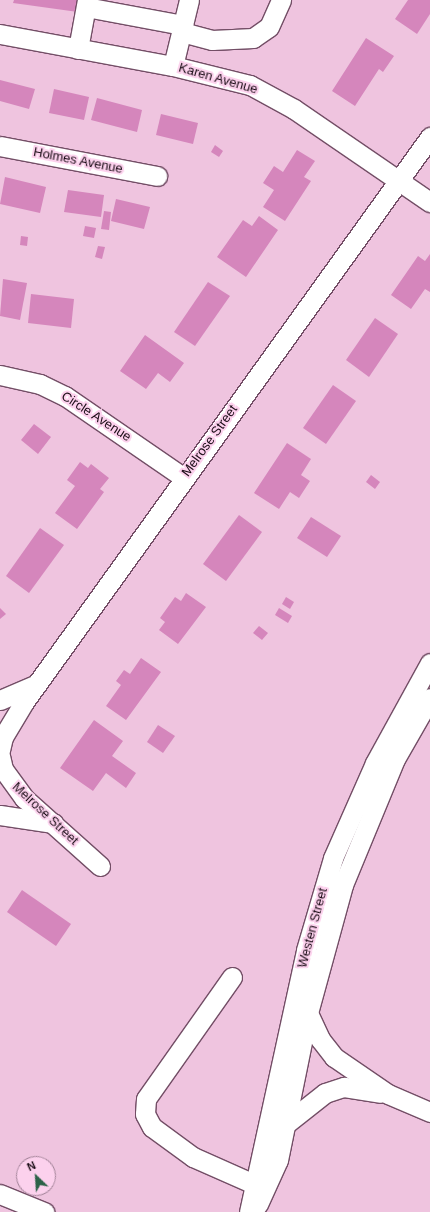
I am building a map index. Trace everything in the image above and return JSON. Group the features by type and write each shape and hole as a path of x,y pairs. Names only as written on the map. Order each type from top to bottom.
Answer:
{"street":[{"path":"174,66 189,0"},
{"path":"78,49 87,4 182,28 212,40 253,38 269,27 281,0"},
{"name":"Karen Avenue","path":"0,34 174,66 250,85 272,96 398,182 430,202"},
{"name":"Melrose Street","path":"0,750 12,720 129,560 183,477 430,137"},
{"name":"Holmes Avenue","path":"0,146 157,176"},
{"name":"Circle Avenue","path":"0,375 40,384 65,396 183,477"},
{"name":"Westen Street","path":"249,1212 306,950 333,858 374,763 430,663"},
{"path":"0,700 40,683"},
{"name":"Westen Street","path":"254,1212 278,1160 287,1123 308,1013 343,885 367,820 395,759 430,698"},
{"name":"Melrose Street","path":"0,756 12,784 100,866"},
{"path":"0,814 53,823"},
{"path":"232,977 146,1099 145,1114 152,1127 193,1157 254,1184"},
{"path":"308,1013 320,1039 334,1057 388,1094 430,1112"},
{"path":"287,1123 325,1093 344,1087 388,1094"},
{"path":"0,1194 44,1212"}],"building":[{"path":"14,0 80,0 78,12 13,3"},
{"path":"408,0 430,0 430,14 417,34 395,19"},
{"path":"366,38 394,56 383,72 379,69 355,106 332,91"},
{"path":"0,80 35,89 29,109 0,101"},
{"path":"54,89 89,97 84,120 49,113"},
{"path":"97,98 142,110 137,132 91,120"},
{"path":"161,114 198,123 193,144 156,135"},
{"path":"215,145 223,151 219,157 211,152"},
{"path":"297,150 315,161 304,177 311,181 285,221 263,207 274,190 263,183 274,166 283,172"},
{"path":"5,177 46,187 40,213 0,204"},
{"path":"68,190 104,195 101,217 64,212"},
{"path":"116,199 150,207 144,229 111,221"},
{"path":"104,211 111,212 109,230 101,229"},
{"path":"259,216 278,230 246,277 217,257 243,220 252,226"},
{"path":"85,226 96,228 94,238 83,236"},
{"path":"21,236 28,237 27,246 20,245"},
{"path":"98,246 105,247 102,259 95,257"},
{"path":"430,254 430,292 425,289 411,309 391,295 418,256 425,261"},
{"path":"3,279 27,283 20,320 0,316"},
{"path":"208,282 230,296 195,346 174,332"},
{"path":"31,294 74,299 71,328 28,323"},
{"path":"375,318 398,334 369,377 346,360"},
{"path":"145,335 184,363 170,382 158,373 146,389 120,371"},
{"path":"333,385 356,401 326,444 303,428"},
{"path":"34,424 51,437 38,454 21,440"},
{"path":"287,443 311,459 301,475 310,481 299,498 290,492 279,509 254,493"},
{"path":"80,462 88,468 91,464 109,478 100,489 104,492 77,529 55,513 75,486 67,480"},
{"path":"371,475 380,482 375,489 366,482"},
{"path":"239,515 262,532 226,581 203,564"},
{"path":"311,517 341,536 327,557 297,538"},
{"path":"40,528 64,545 29,593 6,576"},
{"path":"186,593 206,607 178,644 159,630 165,622 160,618 175,597 181,601"},
{"path":"286,597 294,602 290,609 282,604"},
{"path":"0,608 6,614 0,619"},
{"path":"279,608 292,616 288,623 275,615"},
{"path":"259,626 268,633 262,640 253,633"},
{"path":"141,658 161,672 126,720 106,706 121,685 116,681 124,670 130,674"},
{"path":"94,720 123,741 112,756 136,773 126,788 106,773 93,791 60,768"},
{"path":"158,725 175,736 163,753 147,742"},
{"path":"22,890 71,924 56,946 7,912"}]}
